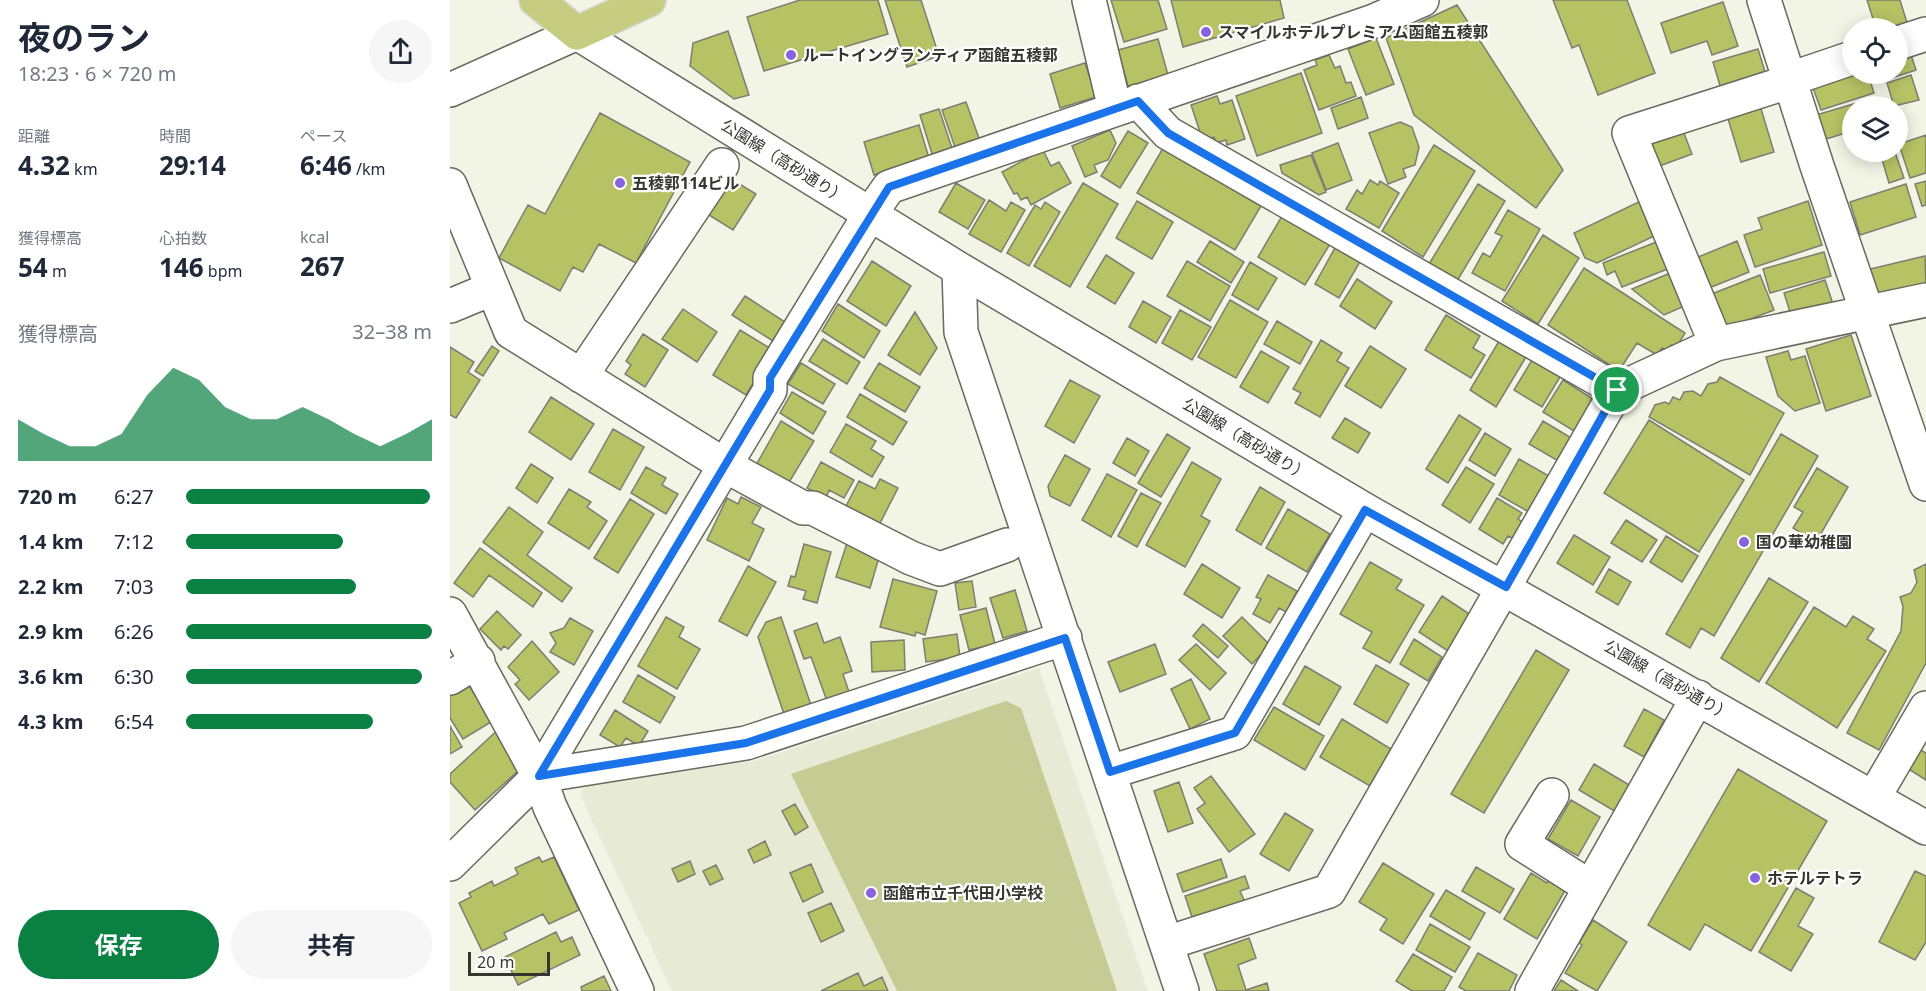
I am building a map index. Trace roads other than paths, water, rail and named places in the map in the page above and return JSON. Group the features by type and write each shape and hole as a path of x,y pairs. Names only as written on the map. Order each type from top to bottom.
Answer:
{"main road":[{"path":"536,0 577,33 649,0"}],"street":[{"path":"1089,0 1127,105 1168,133 1617,390"},
{"path":"450,864 539,776 726,466 770,390 770,378 870,214 889,187 1374,21 1422,0"},
{"path":"1764,0 1783,82 1816,166 1926,484"},
{"path":"450,90 577,33"},
{"name":"公園線（高砂通り）","path":"577,33 959,269 1365,510 1506,587 1926,828"},
{"path":"1908,39 1926,33"},
{"path":"1716,344 1629,133 1842,61"},
{"path":"581,376 722,165"},
{"path":"450,185 491,289 511,332 726,466 802,508 813,508 911,558 940,569 1007,545"},
{"path":"959,269 961,332 1182,991"},
{"path":"450,306 491,289"},
{"path":"1167,943 1329,891 1506,587 1617,390 1716,344 1926,300"},
{"path":"1110,772 1235,733 1365,510"},
{"path":"450,614 478,661 539,776 550,807 638,991"},
{"path":"539,776 746,743 1065,638"},
{"path":"450,678 478,661"},
{"path":"1532,991 1698,697"},
{"path":"1874,797 1926,708"},
{"path":"1552,795 1522,844 1590,887"}],"place":[{"name":"スマイルホテルプレミアム函館五稜郭","path":"1206,32"},
{"name":"ルートイングランティア函館五稜郭","path":"791,55"},
{"name":"五稜郭114ビル","path":"620,183"},
{"name":"国の華幼稚園","path":"1744,542"},
{"name":"ホテルテトラ","path":"1755,878"},
{"name":"函館市立千代田小学校","path":"871,893"}]}
